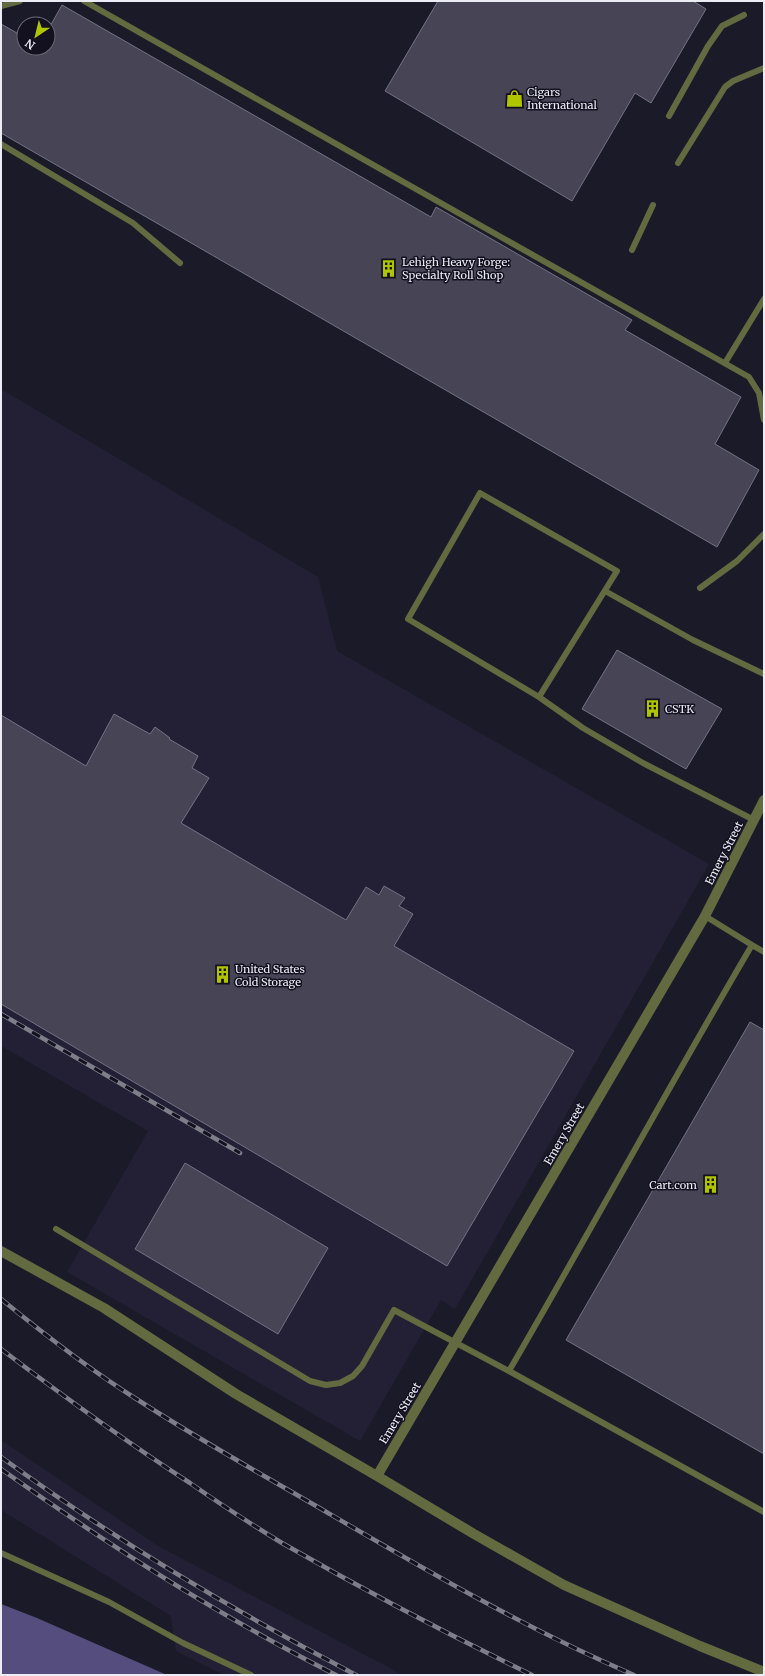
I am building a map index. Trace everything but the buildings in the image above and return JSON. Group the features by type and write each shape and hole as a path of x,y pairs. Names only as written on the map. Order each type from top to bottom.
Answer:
{"street":[{"name":"Emery Street","path":"377,1476 705,916 764,800"},
{"path":"1,1251 104,1308 236,1394 474,1534 564,1585 700,1646 764,1672"}],"lane":[{"path":"1,6 20,1"},
{"path":"84,1 599,294 749,377 759,393 764,420"},
{"path":"669,116 708,46 722,26 744,15"},
{"path":"678,163 725,87 733,81 764,68"},
{"path":"1,144 133,223 180,263"},
{"path":"632,250 653,205"},
{"path":"725,364 764,299"},
{"path":"539,697 617,572 480,493 408,619 539,697 583,728 643,763 754,820"},
{"path":"700,588 738,561 764,534"},
{"path":"605,591 693,640 764,674"},
{"path":"705,916 764,952"},
{"path":"509,1371 591,1230 697,1039 752,945"},
{"path":"56,1229 310,1381 326,1385 340,1382 353,1376 362,1366 394,1310 456,1342 764,1512"},
{"path":"1,1553 109,1602 183,1643 251,1675"}],"shaded area":[{"path":"1,389 318,577 337,651 709,864 455,1309 441,1300 360,1441 67,1272 148,1131 1,1046"},
{"path":"1,1440 158,1546 403,1675 224,1675 176,1651 171,1616 1,1510"},
{"path":"1,1604 37,1618 167,1675 1,1675"}],"railway":[{"path":"1,1014 240,1153"},
{"path":"1,1299 51,1339 120,1389 207,1442 476,1597 554,1638 634,1675"},
{"path":"1,1349 118,1435 282,1543 406,1611 532,1675"},
{"path":"1,1457 87,1517 175,1573 264,1625 356,1675"},
{"path":"1,1469 123,1552 207,1604 249,1629 336,1675"}],"place":[{"name":"Cigars International","path":"514,98"},
{"name":"Lehigh Heavy Forge: Specialty Roll Shop","path":"389,268"},
{"name":"CSTK","path":"652,709"},
{"name":"United States Cold Storage","path":"222,975"},
{"name":"Cart.com","path":"710,1185"}]}
